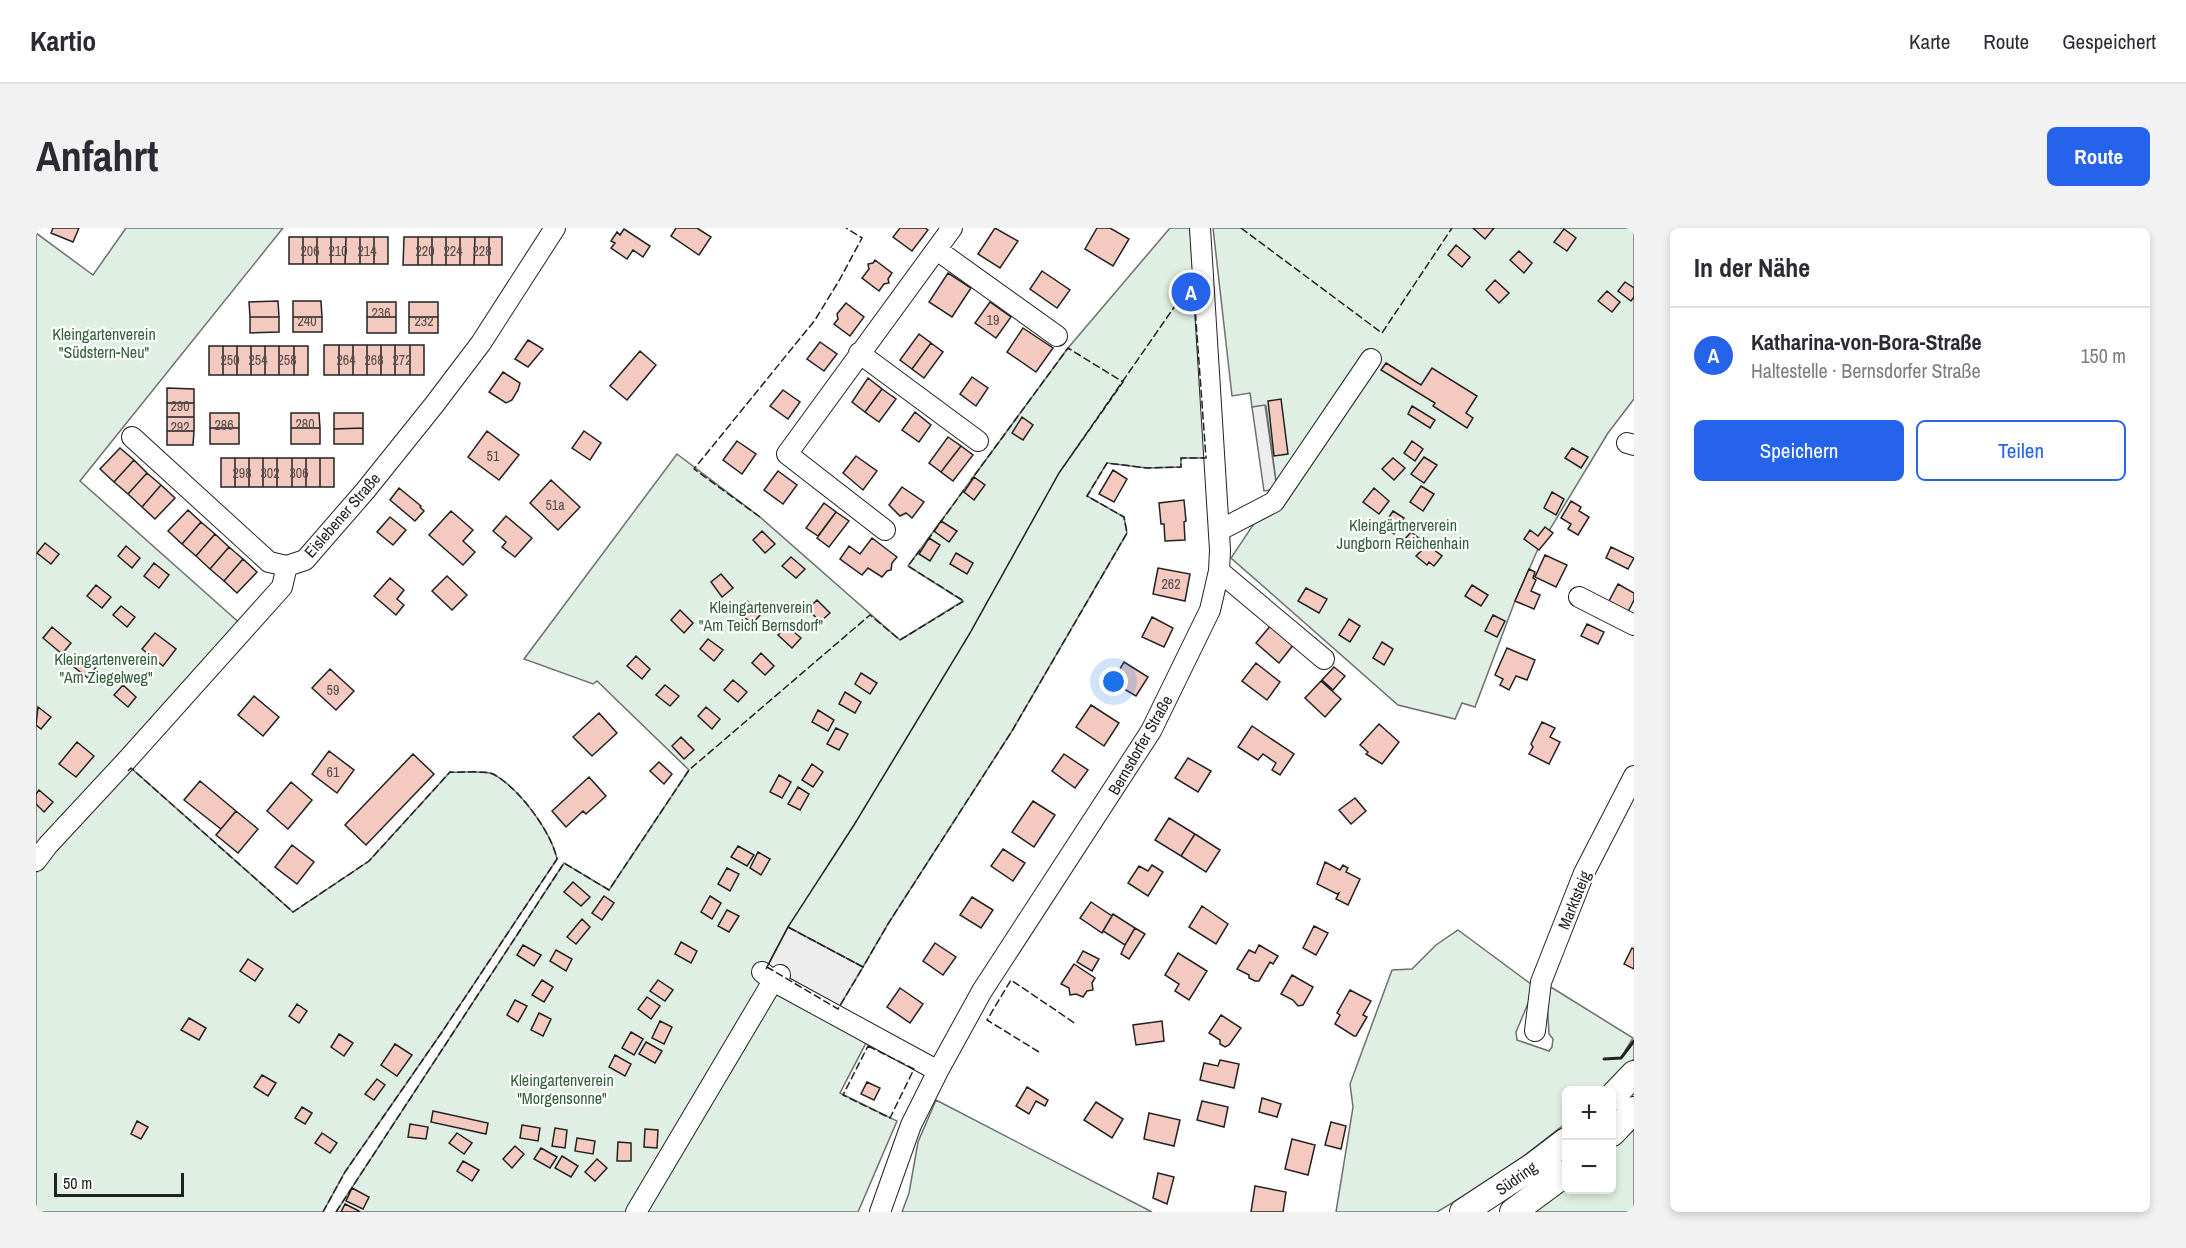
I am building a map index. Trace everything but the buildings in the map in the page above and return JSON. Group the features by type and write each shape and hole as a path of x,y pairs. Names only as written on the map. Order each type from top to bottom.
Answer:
{"main road":[{"path":"1616,1092 1634,1074"},
{"path":"1616,1127 1634,1110"},
{"name":"Südring","path":"1463,1212 1562,1144"},
{"name":"Südring","path":"1513,1212 1562,1176"}],"street":[{"name":"Eislebener Straße","path":"36,861 282,587 287,566 304,560 365,491 479,346 555,228"},
{"path":"885,530 787,454 952,228"},
{"name":"Bernsdorfer Straße","path":"880,1212 911,1125 938,1071 982,991 1151,731 1210,610 1219,571 1220,530 1200,228"},
{"path":"937,250 1057,336"},
{"path":"859,353 978,441"},
{"path":"1220,530 1274,502 1371,359"},
{"path":"132,438 269,562 287,566"},
{"path":"1219,571 1324,659"},
{"path":"1579,597 1634,625"},
{"name":"Marktsteig","path":"1535,1031 1541,982 1584,873 1634,776"},
{"path":"636,1212 772,976 938,1071"}],"green space":[{"name":"Kleingartenverein \"Südstern-Neu\"","path":"126,228 283,228 80,481 243,626 36,845 36,233 93,275"},
{"path":"1170,228 1190,228 1206,458 1181,458 1181,467 1147,468 1107,463 1087,496 1124,517 1127,533 1012,731 888,924 863,967 788,928 765,982 632,1212 336,1212 564,863 609,890 689,770 597,681 593,684 524,659 677,454 760,517 900,640 963,601 908,566 1068,348"},
{"name":"Kleingärtnerverein Jungborn Reichenhain","path":"1213,228 1634,228 1634,399 1608,433 1538,549 1515,601 1475,707 1462,703 1455,719 1398,705 1231,558 1277,489 1266,406 1252,407 1250,393 1232,396"},
{"path":"131,768 293,912 369,861 450,772 489,773 503,780 523,799 541,823 554,848 557,859 442,1032 345,1172 323,1212 36,1212 36,873 53,849"},
{"path":"1458,930 1535,987 1516,1032 1517,1040 1549,1051 1552,1047 1546,984 1633,1038 1625,1051 1634,1041 1634,1059 1608,1086 1562,1086 1562,1126 1501,1174 1437,1212 1336,1212 1353,1107 1350,1084 1392,970 1412,969 1436,945"},
{"path":"776,994 785,994 868,1039 840,1093 897,1121 858,1212 639,1212"},
{"path":"936,1100 1152,1212 902,1212 909,1193 918,1142"},
{"path":"1634,1123 1634,1212 1528,1212 1562,1186 1562,1194 1616,1194 1616,1140"}],"shaded area":[{"path":"1265,405 1277,489 1264,491 1252,407"},
{"path":"788,927 863,967 838,1009 767,967"}],"fence":[{"path":"760,517 694,469 815,320 862,238 846,228"},
{"path":"1241,228 1382,333 1452,228"},
{"path":"1193,280 1206,458 1181,458 1181,467 1147,468 1107,463 1087,496 1124,517 1127,533 1012,731 888,924 863,967 788,927 854,825 970,633 1059,473 1193,280"},
{"path":"766,969 788,927 854,825 970,633 1059,473 1123,382 1068,348 971,480"},
{"path":"927,541 966,487"},
{"path":"336,1212 564,863 609,890 689,770 870,615 900,640 964,601 908,566 920,550"},
{"path":"128,771 131,768 293,912 369,861 450,772 489,773 503,780 523,799 541,823 554,848 557,859 442,1032 345,1172 323,1212"},
{"path":"788,927 863,967 838,1009 767,967 788,927"},
{"path":"1039,1052 987,1020 1011,980 1076,1024"},
{"path":"868,1046 914,1069 890,1118 843,1095 868,1046"}],"wall":[{"path":"1604,1059 1621,1058 1634,1041"}],"place":[{"name":"Katharina-von-Bora-Straße","path":"1191,292"}],"park label":[{"name":"Kleingartenverein \"Am Teich Bernsdorf\"","path":"761,616"},
{"name":"Kleingartenverein \"Am Ziegelweg\"","path":"106,668"},
{"name":"Kleingartenverein \"Morgensonne\"","path":"562,1089"}]}
